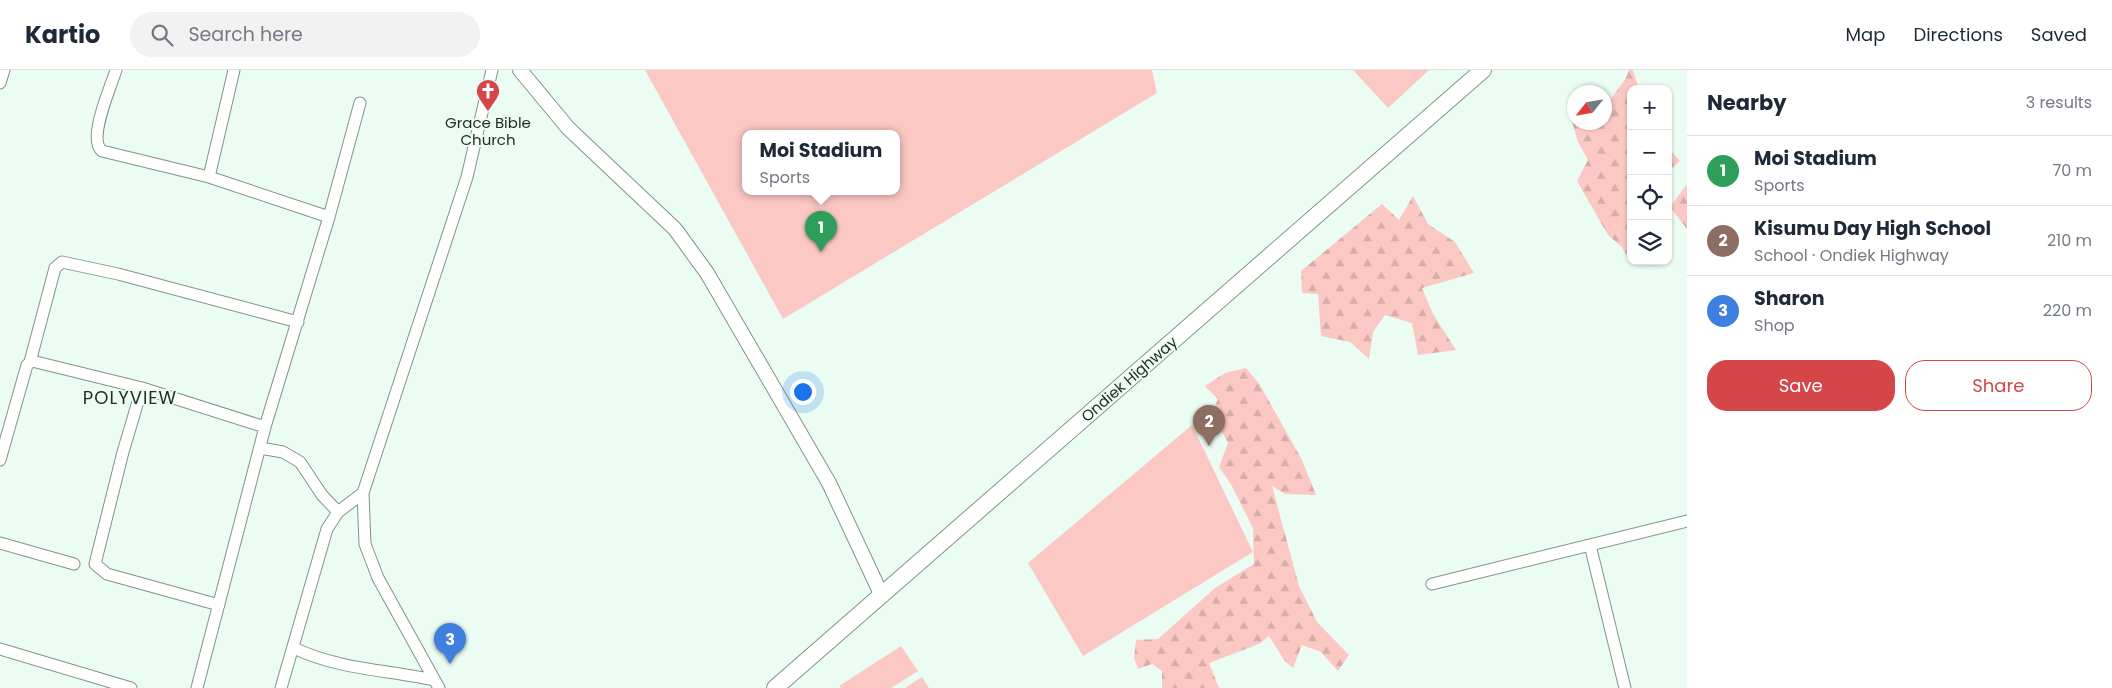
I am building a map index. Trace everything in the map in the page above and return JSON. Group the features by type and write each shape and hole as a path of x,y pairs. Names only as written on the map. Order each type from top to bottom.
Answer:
{"main road":[{"name":"Ondiek Highway","path":"775,688 1483,70"}],"street":[{"path":"0,83 4,70"},
{"path":"116,70 96,132 98,148 110,154 209,177 329,217"},
{"path":"209,177 234,70"},
{"path":"437,684 378,578 370,560 365,544 363,493 467,177 492,70"},
{"path":"520,70 568,128 675,229 707,273 829,483 882,596"},
{"path":"197,688 260,448 329,217 360,103"},
{"path":"0,460 27,365 30,362 55,268 62,262 118,274 298,322"},
{"path":"30,362 142,388 266,427"},
{"path":"142,388 123,452 95,564 106,574 219,605"},
{"path":"260,448 283,452 300,462 322,495 338,512"},
{"path":"281,688 294,648 322,540 338,512 363,493"},
{"path":"1432,584 1687,521"},
{"path":"0,543 74,564"},
{"path":"1590,545 1625,688"},
{"path":"294,648 310,656 340,664 391,671 437,684"},
{"path":"0,649 131,688"}],"green space":[{"path":"645,70 1152,70 1157,93 783,319"},
{"path":"1353,70 1429,70 1388,108"},
{"path":"1629,70 1633,70 1638,85 1627,85 1627,256 1621,246 1608,235 1577,181 1588,160 1578,142 1574,130 1612,130 1612,97 1626,78"},
{"path":"1672,152 1680,161 1672,168"},
{"path":"1687,184 1687,229 1672,210 1672,204"},
{"path":"1413,196 1428,224 1455,242 1474,273 1422,288 1433,314 1456,350 1418,355 1412,323 1385,315 1373,332 1369,359 1350,342 1321,336 1318,294 1302,293 1301,271 1382,204 1399,220"},
{"path":"1246,368 1260,385 1302,460 1316,495 1285,494 1272,486 1299,586 1317,622 1349,655 1338,671 1321,652 1302,645 1293,668 1284,660 1269,636 1259,644 1209,663 1219,688 1162,688 1162,671 1152,664 1138,669 1134,658 1136,640 1158,639 1215,588 1254,564 1253,528 1232,486 1219,467 1228,443 1212,412 1218,399 1205,386 1225,373"},
{"path":"1192,425 1253,552 1083,656 1028,563"},
{"path":"901,646 918,671 891,688 841,688 839,686"},
{"path":"922,677 929,688 905,688"}],"place":[{"name":"Grace Bible Church","path":"488,112"},
{"name":"Moi Stadium","path":"821,252"},
{"name":"Kisumu Day High School","path":"1209,446"},
{"name":"Sharon","path":"450,664"}],"district":[{"name":"POLYVIEW","path":"130,397"}]}
